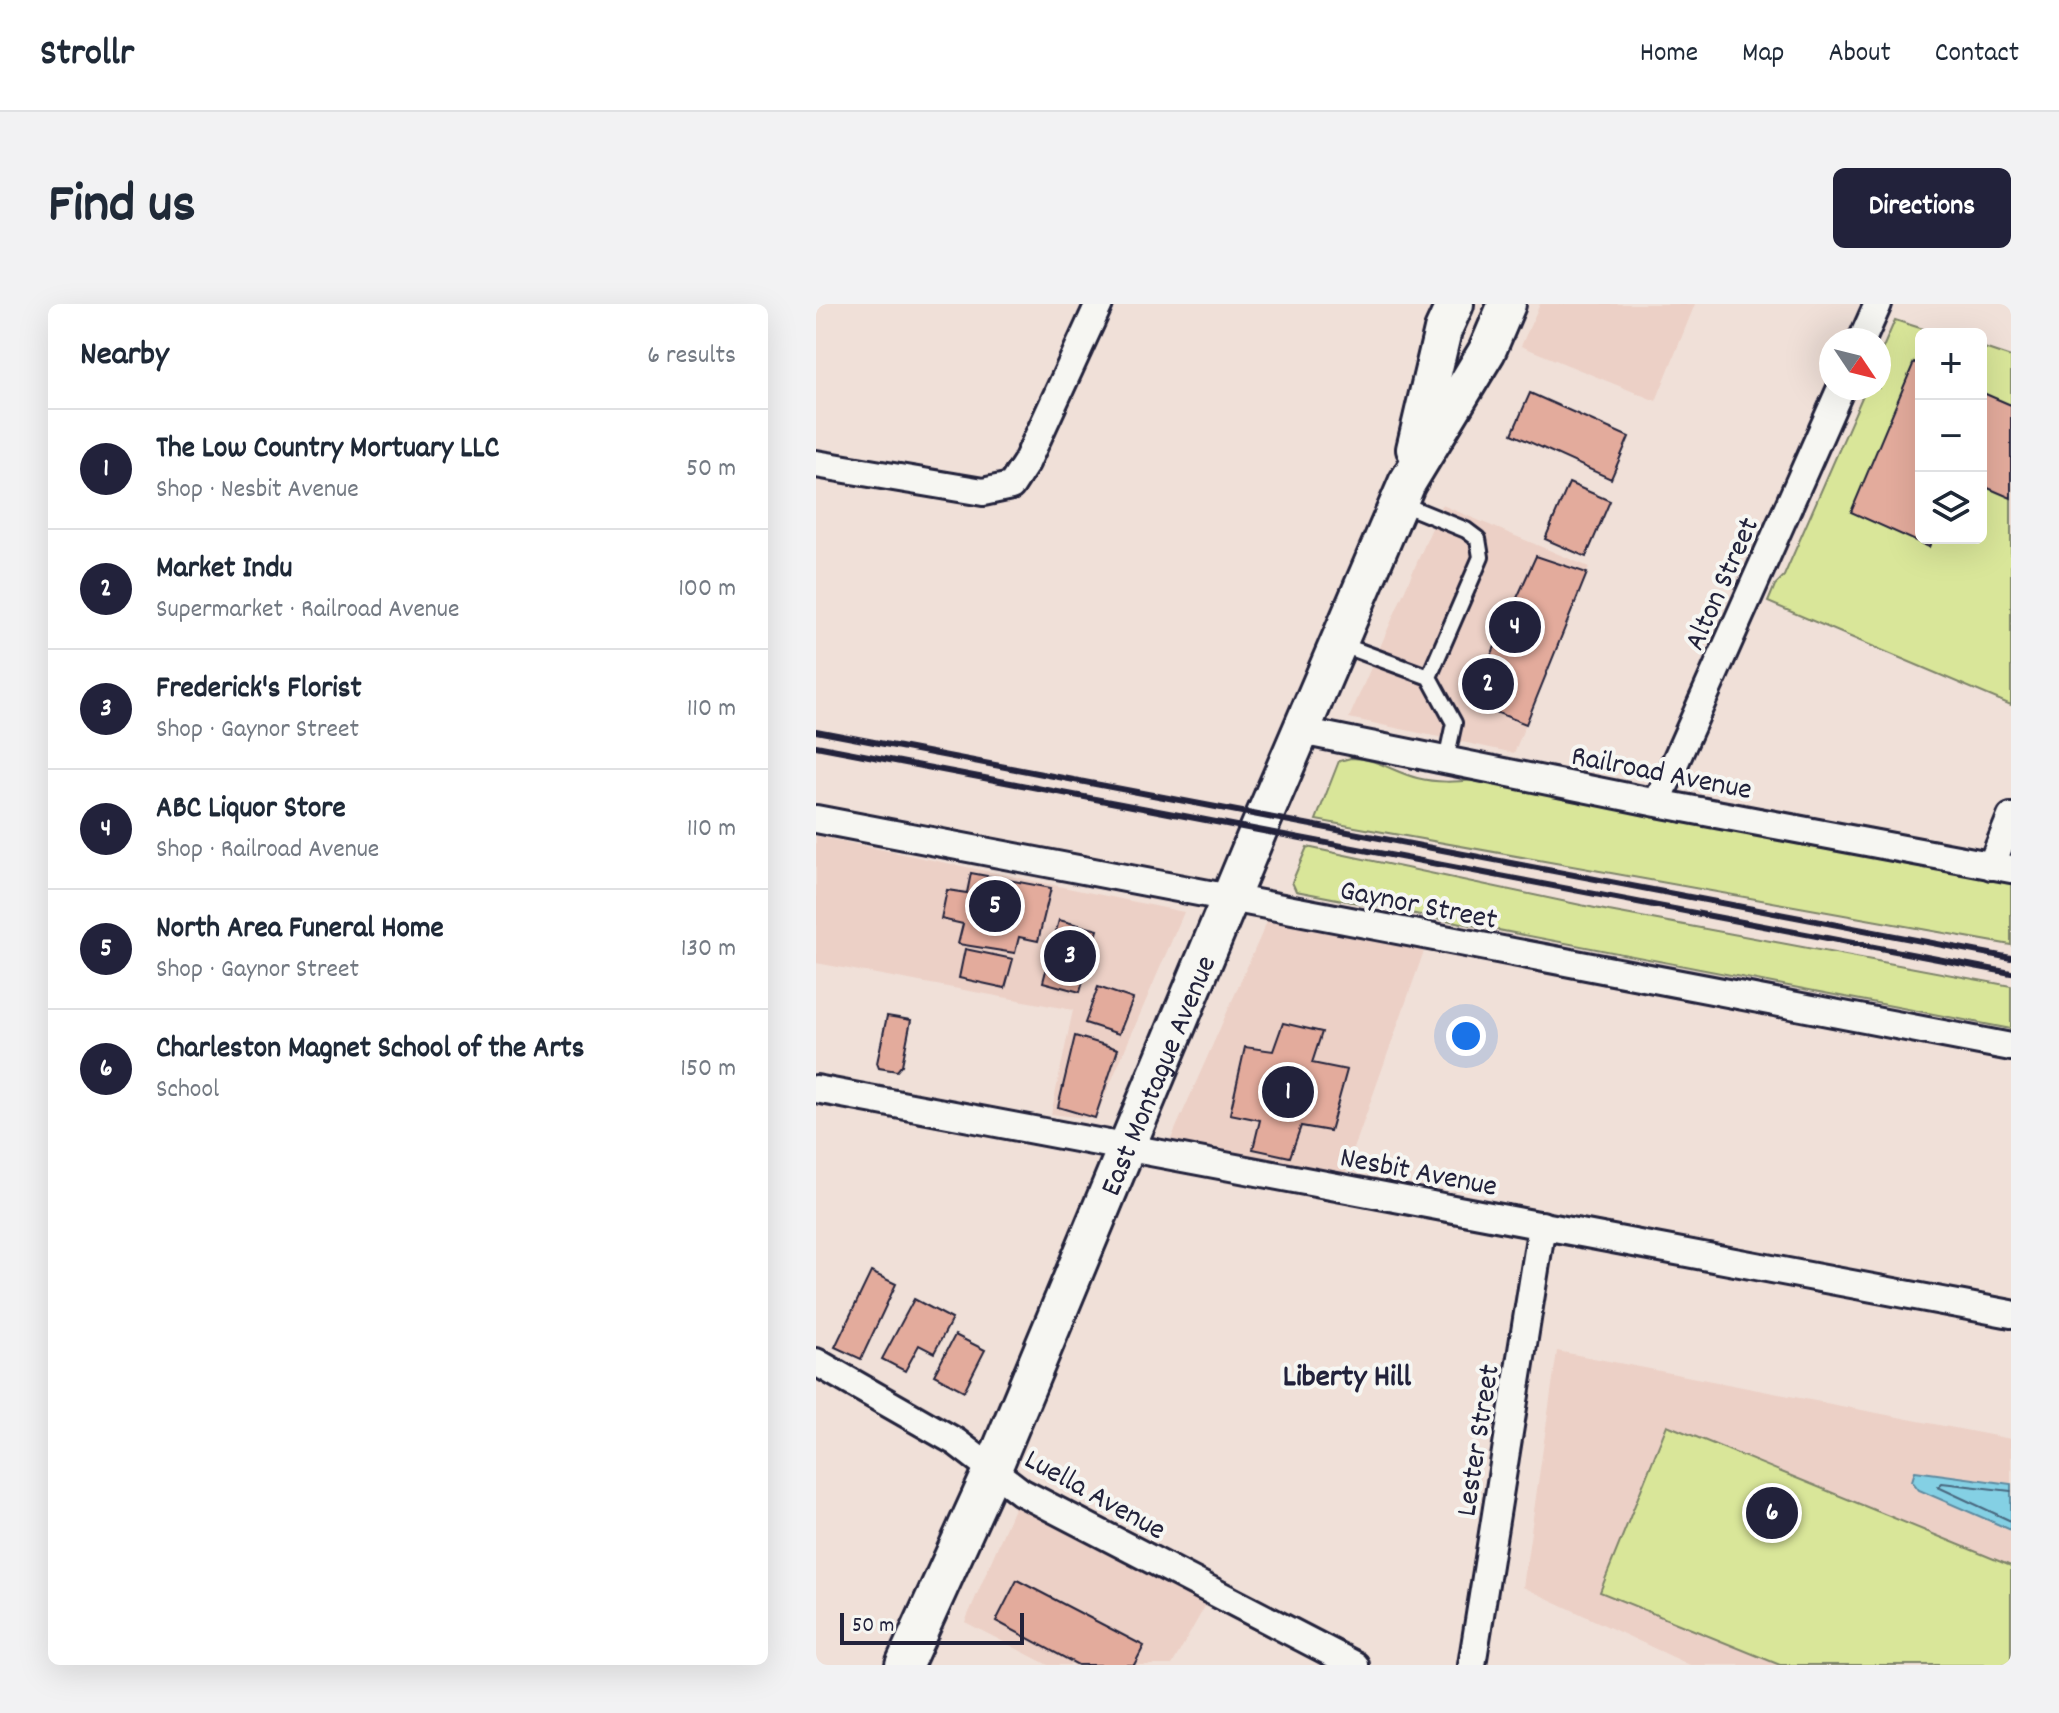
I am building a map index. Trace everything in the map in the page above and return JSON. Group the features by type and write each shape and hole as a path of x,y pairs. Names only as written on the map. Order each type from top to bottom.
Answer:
{"main road":[{"name":"East Montague Avenue","path":"1403,493 1443,330 1455,304"},
{"name":"East Montague Avenue","path":"904,1665 992,1471 1403,493 1487,351 1507,304"}],"street":[{"path":"816,464 983,492 1003,490 1016,482 1099,304"},
{"path":"1867,328 1878,304"},
{"name":"Alton Street","path":"1657,803 1836,400"},
{"name":"Railroad Avenue","path":"1301,731 1657,803 2001,867"},
{"path":"2001,867 2011,817"},
{"name":"Gaynor Street","path":"816,819 2011,1047"},
{"name":"Nesbit Avenue","path":"816,1089 2011,1314"},
{"name":"Lester Street","path":"1472,1665 1542,1225"},
{"name":"Luella Avenue","path":"816,1362 956,1442 1021,1492 1355,1665"}],"lane":[{"path":"1403,493 1478,539 1481,557 1429,677"},
{"path":"1339,644 1429,677 1454,723 1446,760"}],"shaded area":[{"path":"1540,304 1695,304 1656,401 1521,346"},
{"path":"1442,505 1589,567 1514,753 1349,718"},
{"path":"816,836 1184,912 1095,1119 1051,1114 1073,1010 816,963"},
{"path":"1273,908 1429,937 1340,1188 1164,1155"},
{"path":"1557,1351 2011,1439 2011,1665 1690,1665 1523,1587"},
{"path":"1021,1492 1213,1592 1172,1665 1048,1665 965,1622"}],"green space":[{"path":"1895,320 1920,328 1915,328 1915,544 1987,544 1987,349 2011,357 2011,705 1768,602 1775,585 1784,576 1861,400 1891,400 1891,329"},
{"path":"1351,758 1369,760 1424,780 1475,780 2011,881 2011,945 1316,820 1339,761"},
{"path":"1307,847 1609,911 2011,986 2011,1029 1296,891 1292,882"},
{"path":"1667,1425 2011,1566 2011,1665 1780,1665 1600,1592"}],"water":[{"path":"1915,1471 2011,1484 2011,1530 1919,1490 1912,1481"}],"building":[{"path":"1914,362 1915,541 1851,512"},
{"path":"1530,393 1629,437 1611,479 1512,434"},
{"path":"1987,395 2011,405 2011,498 1987,488"},
{"path":"1569,483 1610,501 1586,557 1545,539"},
{"path":"1536,556 1587,573 1526,724 1470,702"},
{"path":"971,873 1051,888 1038,941 1019,937 1015,953 958,944 963,924 941,919 947,890 967,893"},
{"path":"1059,920 1098,930 1080,992 1043,982"},
{"path":"965,949 1013,959 1005,988 959,978"},
{"path":"1098,987 1133,999 1119,1034 1085,1023"},
{"path":"887,1016 911,1020 902,1065 897,1071 879,1068 877,1063"},
{"path":"1283,1023 1322,1032 1312,1063 1347,1070 1330,1131 1301,1126 1290,1157 1253,1149 1260,1120 1230,1114 1245,1047 1273,1051"},
{"path":"1075,1036 1118,1049 1095,1118 1058,1107"},
{"path":"871,1272 896,1284 861,1359 835,1347"},
{"path":"914,1299 952,1319 934,1353 919,1345 905,1371 882,1359"},
{"path":"955,1335 985,1350 964,1391 934,1375"},
{"path":"1017,1580 1144,1646 1134,1665 1078,1665 996,1621"}],"railway":[{"path":"816,731 2011,958"},
{"path":"816,746 2011,973"}],"place":[{"name":"ABC Liquor Store","path":"1515,627"},
{"name":"Market Indu","path":"1488,684"},
{"name":"North Area Funeral Home","path":"995,906"},
{"name":"Frederick's Florist","path":"1070,956"},
{"name":"The Low Country Mortuary LLC","path":"1288,1092"},
{"name":"Charleston Magnet School of the Arts","path":"1772,1513"}],"district":[{"name":"Liberty Hill","path":"1347,1374"}]}
